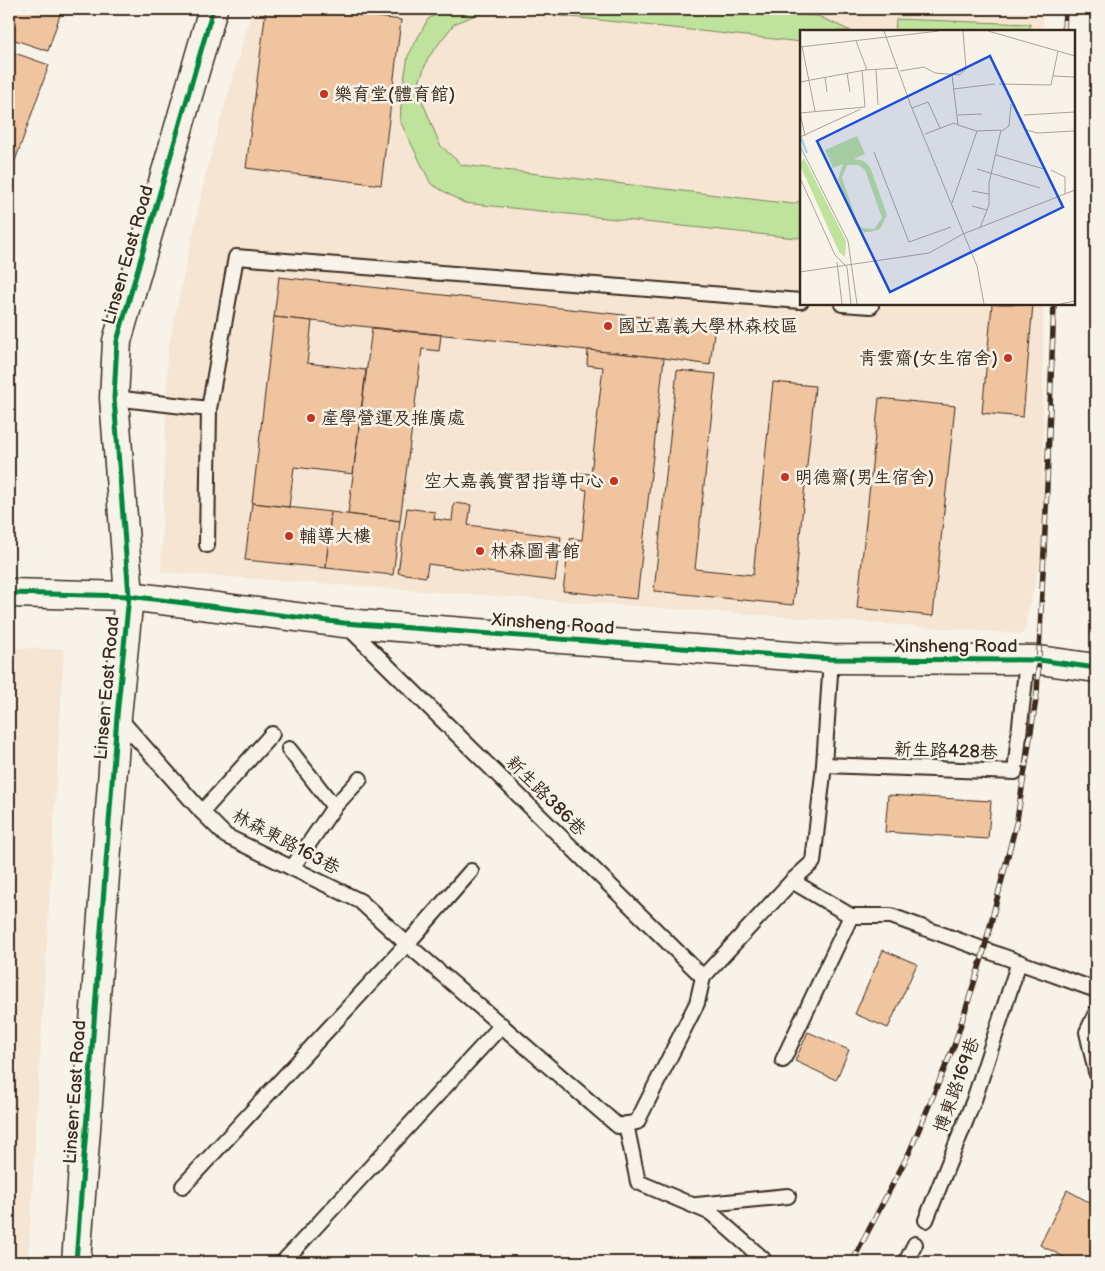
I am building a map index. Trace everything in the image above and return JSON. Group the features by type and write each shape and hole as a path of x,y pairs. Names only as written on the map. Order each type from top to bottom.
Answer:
{"main road":[{"name":"Linsen East Road","path":"76,1262 129,596 114,398 117,341 213,9"},
{"name":"Xinsheng Road","path":"9,593 129,596 344,623 831,659 1039,660 1096,668"}],"lane":[{"path":"207,545 209,409 236,257 800,301"},
{"path":"856,305 871,306"},
{"path":"114,398 209,409"},
{"name":"新生路386巷","path":"344,623 703,977"},
{"path":"763,1259 711,1212 638,1182 626,1124 637,1122 697,1002 703,977 792,881 814,862 824,765 831,659"},
{"name":"新生路428巷","path":"824,765 1015,772 1027,660"},
{"name":"林森東路163巷","path":"118,716 202,812 226,836 360,901 407,944 618,1126 626,1124"},
{"path":"202,812 272,734"},
{"path":"289,749 334,807"},
{"path":"292,868 334,807 360,779"},
{"path":"183,1186 407,944 471,871"},
{"path":"792,881 850,916 891,916 1096,990"},
{"path":"783,1060 850,916"},
{"name":"博東路169巷","path":"926,1220 974,1100 1019,962"},
{"path":"1096,1012 1087,1032 1096,1072"},
{"path":"283,1262 502,1025"},
{"path":"694,1205 788,1196"},
{"path":"906,1262 915,1244"}],"shaded area":[{"name":"國立嘉義大學林森校區","path":"252,9 1043,9 1043,30 800,30 800,305 1043,305 1043,548 1023,634 161,572 168,349 207,169"},
{"path":"9,648 64,649 28,1262 9,1262"}],"green space":[{"path":"446,9 490,9 454,24 428,58 417,88 440,145 462,165 793,204 800,200 800,237 464,203 431,184 400,121 402,92 408,56 428,19"},
{"path":"497,9 741,9 818,16 849,30 800,30 800,42"},
{"path":"896,19 1030,24 1030,30 895,30"}],"building":[{"path":"9,9 62,9 48,51 9,38"},
{"name":"樂育堂(體育館)","path":"266,9 314,9 401,20 381,185 246,168"},
{"path":"9,51 49,65 9,178"},
{"path":"279,277 715,325 710,365 664,358 274,317"},
{"name":"青雲齋(女生宿舍)","path":"992,305 1033,305 1023,417 982,413"},
{"name":"產學營運及推廣處","path":"274,317 312,321 307,363 366,370 353,474 294,467 289,507 252,503"},
{"path":"372,328 441,335 439,351 422,349 400,521 348,514"},
{"name":"空大嘉義實習指導中心","path":"588,350 664,358 637,599 563,591 570,538 582,540 587,490 577,488 579,473 591,474 603,367 587,365"},
{"name":"明德齋(男生宿舍)","path":"677,370 716,374 695,569 753,575 773,382 815,386 793,605 654,591"},
{"path":"879,398 955,406 933,616 857,608"},
{"name":"輔導大樓","path":"252,503 331,512 326,568 245,560"},
{"name":"林森圖書館","path":"454,503 471,505 468,525 561,537 555,581 428,564 426,577 398,573 407,508 435,512 434,519 452,521"},
{"path":"331,512 400,521 393,575 326,568"},
{"path":"888,795 991,801 988,839 885,832"},
{"path":"883,950 917,964 888,1028 855,1014"},
{"path":"808,1032 849,1050 836,1080 795,1061"},
{"path":"1067,1190 1096,1206 1096,1262 1074,1262 1040,1245"}],"railway":[{"path":"1064,30 1065,9"},
{"path":"852,1262 909,1153 954,1046 982,958 1017,820 1037,693 1054,305"}],"cycle path":[{"path":"76,1262 117,716 129,596 114,398 117,341 213,9"},
{"path":"9,593 129,596 344,623 831,659 1039,660 1096,668"}],"place":[{"name":"樂育堂(體育館)","path":"324,94"},
{"name":"國立嘉義大學林森校區","path":"608,326"},
{"name":"青雲齋(女生宿舍)","path":"1008,358"},
{"name":"產學營運及推廣處","path":"311,418"},
{"name":"明德齋(男生宿舍)","path":"785,477"},
{"name":"空大嘉義實習指導中心","path":"614,481"},
{"name":"輔導大樓","path":"289,536"},
{"name":"林森圖書館","path":"480,551"}]}
